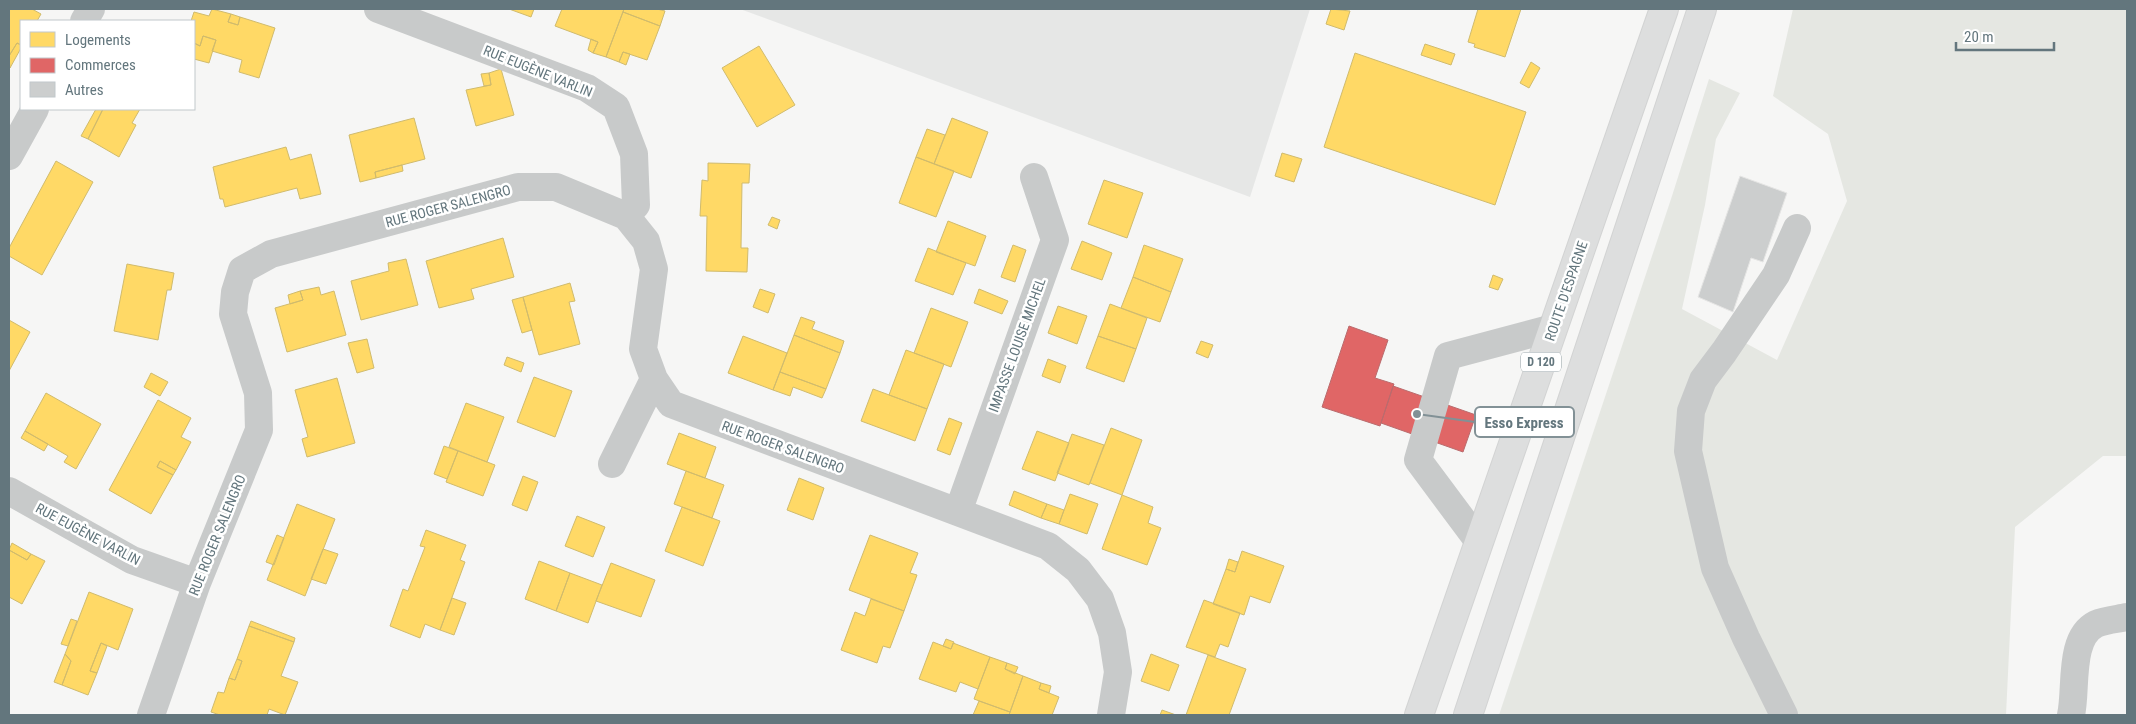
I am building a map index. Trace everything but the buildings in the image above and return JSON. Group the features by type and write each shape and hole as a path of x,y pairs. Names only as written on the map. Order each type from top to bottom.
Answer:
{"main road":[{"name":"ROUTE D'ESPAGNE","path":"1419,715 1664,9"},
{"name":"D 120","path":"1468,715 1702,9"}],"street":[{"path":"85,20 91,9"},
{"name":"RUE EUGÈNE VARLIN","path":"378,9 587,88 616,107 634,154 636,206 626,216"},
{"path":"9,156 34,110"},
{"name":"IMPASSE LOUISE MICHEL","path":"958,512 1055,240 1034,177"},
{"name":"RUE ROGER SALENGRO","path":"151,715 197,583 259,430 258,393 234,314 235,292 242,270 270,254 518,187 556,188 626,216 646,241 654,269 643,349 654,379 671,404 1048,546 1078,570 1100,600 1112,633 1118,672 1111,715"},
{"path":"1784,715 1746,638 1715,568 1688,451 1691,411 1703,380 1776,275 1797,228"},
{"path":"1479,542 1418,460 1448,356 1553,328"},
{"path":"612,464 654,379"},
{"name":"RUE EUGÈNE VARLIN","path":"9,491 132,560 197,583"},
{"path":"2071,715 2077,648 2083,636 2096,624 2127,617"}],"shaded area":[{"path":"740,9 1310,9 1250,197"},
{"path":"1793,9 2127,9 2127,456 2103,456 2015,527 2006,715 1499,715 1672,196 1709,79 1740,93 1716,139 1705,205 1682,309 1777,360 1847,201 1828,134 1773,96"}],"place":[{"name":"Esso Express","path":"1417,414"}]}
